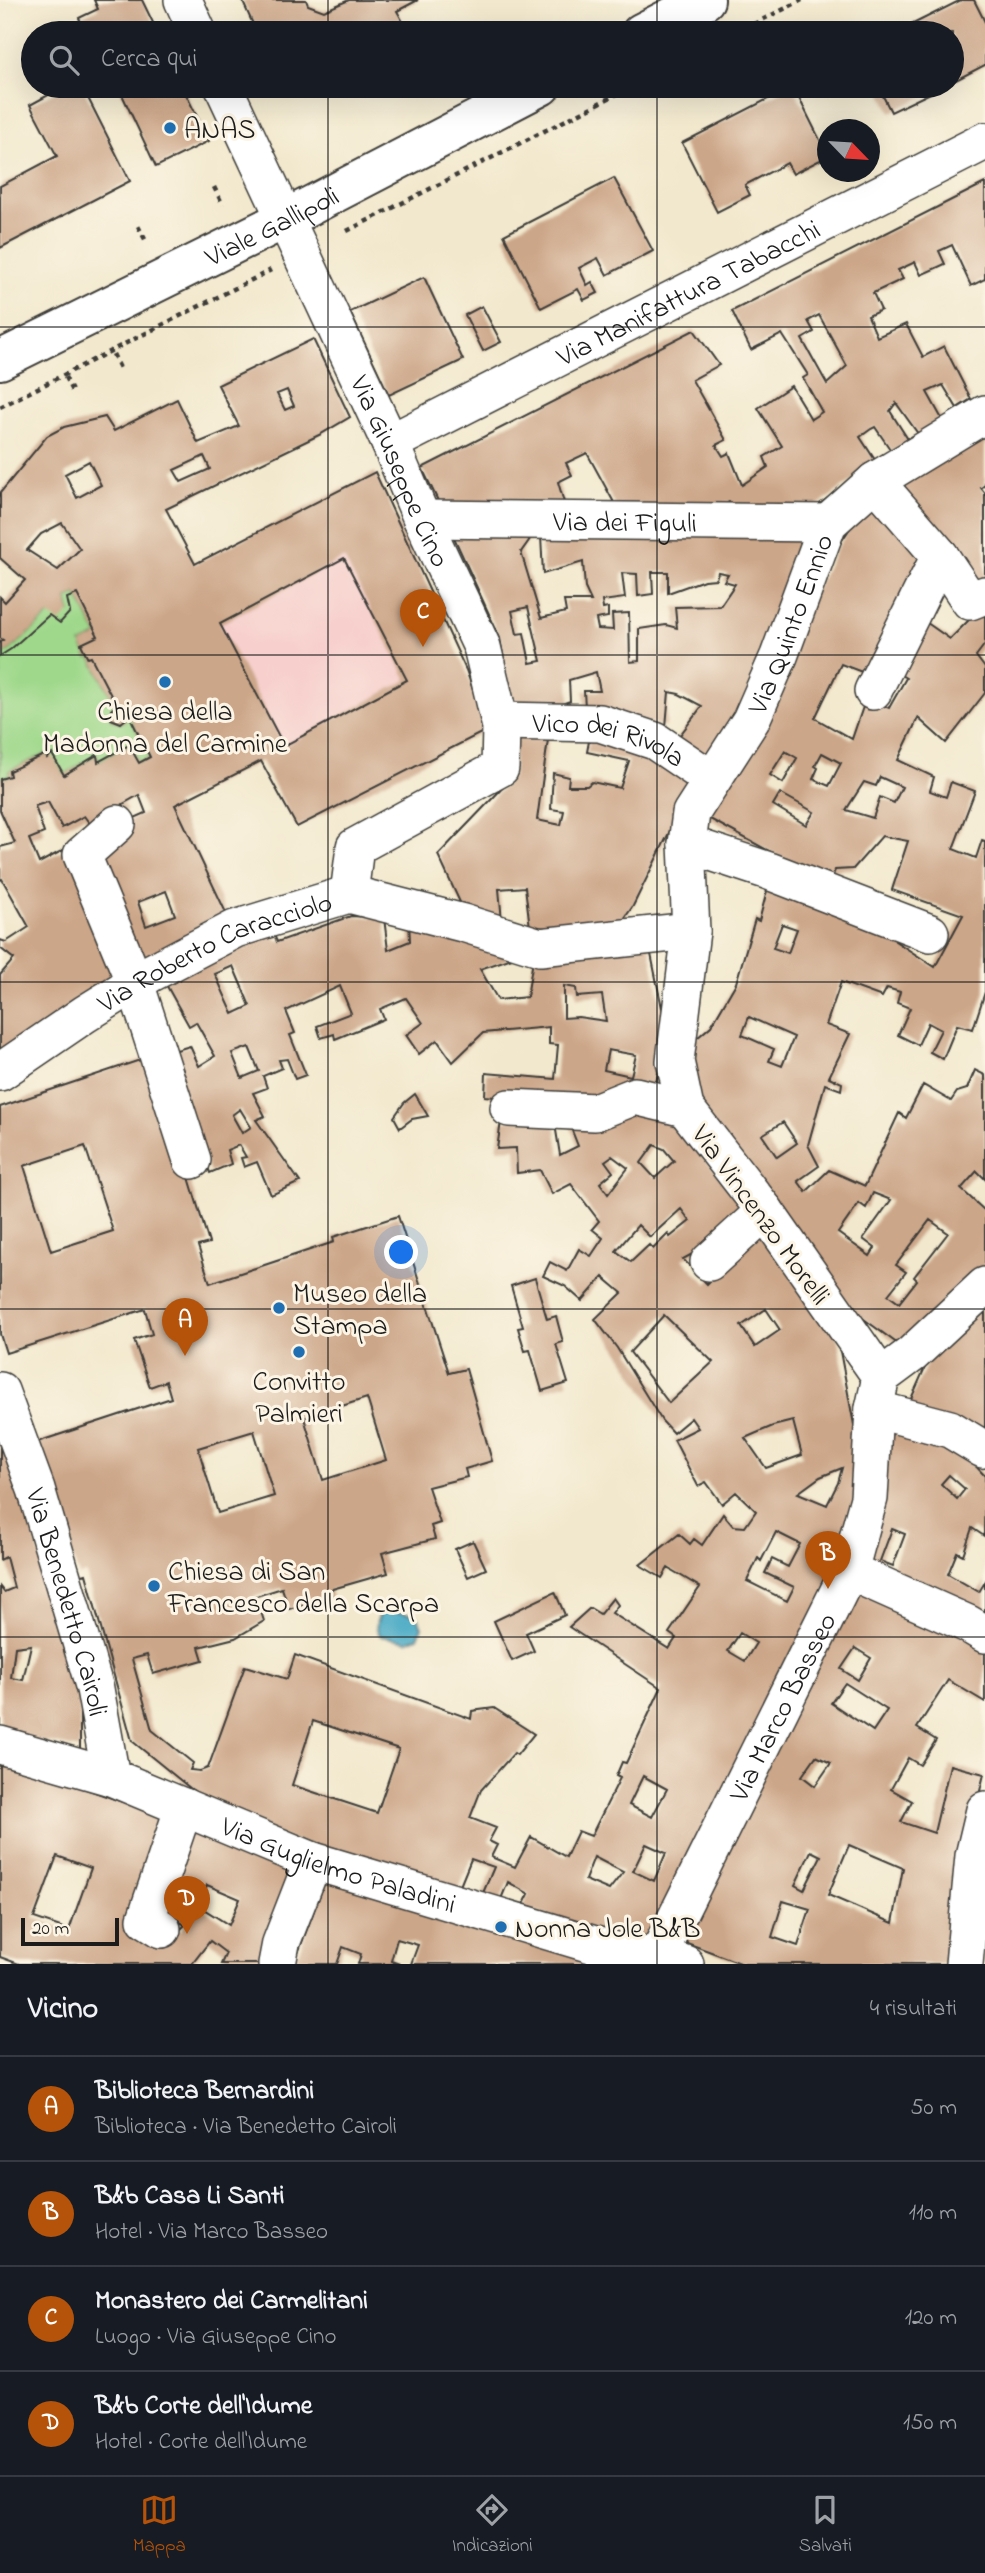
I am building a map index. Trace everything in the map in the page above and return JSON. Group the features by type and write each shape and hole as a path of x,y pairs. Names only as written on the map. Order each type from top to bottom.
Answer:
{"main road":[{"path":"659,21 684,5"},
{"name":"Viale Gallipoli","path":"0,360 285,219 518,98"}],"street":[{"path":"183,0 193,21"},
{"name":"Via Giuseppe Cino","path":"229,98 482,647 500,724 500,768 355,847 349,894"},
{"name":"Via Manifattura Tabacchi","path":"390,443 985,141"},
{"name":"Via Quinto Ennio","path":"689,828 711,779 751,720 779,656 828,523 875,481 985,414"},
{"path":"875,481 940,556 971,601 985,595"},
{"name":"Via dei Figuli","path":"422,519 828,523"},
{"path":"873,691 940,556"},
{"name":"Vico dei Rivola","path":"500,724 600,723 655,741 711,779"},
{"path":"117,824 82,855 135,983 191,1160"},
{"path":"689,828 769,871 930,933"},
{"name":"Via Vincenzo Morelli","path":"689,828 691,931 675,1061 685,1108 765,1211 878,1393"},
{"name":"Via Roberto Caracciolo","path":"0,1072 135,983 234,929 349,894 463,923 540,947 691,931"},
{"path":"509,1108 595,1112 635,1096 685,1108"},
{"path":"709,1262 765,1211"},
{"path":"985,1286 912,1354 878,1393 950,1429 983,1450 985,1448"},
{"name":"Via Benedetto Cairoli","path":"0,1391 36,1489 95,1689 111,1777"},
{"name":"Via Marco Basseo","path":"664,1961 849,1571 869,1498 878,1393"},
{"path":"849,1571 985,1634"},
{"name":"Via Guglielmo Paladini","path":"0,1745 111,1777 313,1861 625,1954 664,1961"},
{"path":"162,1929 146,1919 184,1807"},
{"path":"964,1964 974,1856 985,1810"},
{"path":"277,1964 281,1943 313,1861"}],"path":[{"path":"760,21 802,0"},
{"path":"214,187 223,205"},
{"path":"138,226 147,243"},
{"path":"113,354 120,368"},
{"path":"65,377 73,393"}],"shaded area":[{"path":"375,472 466,670 487,730 297,827 261,761 195,564"}],"green space":[{"path":"77,594 98,636 81,644 88,658 91,657 116,705 111,710 111,719 121,723 128,713 150,757 139,763 129,745 98,762 97,755 64,775 51,755 47,758 46,754 9,771 10,776 0,779 0,656 49,615 70,612 67,598"}],"water":[{"path":"387,1611 411,1614 418,1618 422,1627 418,1637 408,1641 381,1636 377,1621 380,1615"}],"building":[{"path":"94,0 142,0 152,21 80,21 79,18 98,9"},
{"path":"242,0 306,0 308,5 324,11 349,0 418,0 397,11 402,21 252,21"},
{"path":"961,0 974,0 985,22 985,65 964,76 964,21 919,21"},
{"path":"43,98 88,98 130,181 0,248 0,186 57,156 30,105"},
{"name":"ANAS","path":"124,98 188,98 209,141 156,167"},
{"path":"770,98 799,98 817,134 817,162 793,174 787,163 745,185 750,195 717,212 682,143"},
{"path":"884,98 920,98 891,112"},
{"path":"614,178 653,251 607,275 598,258 579,268 587,285 592,282 598,293 584,300 578,289 541,308 504,235"},
{"path":"985,183 985,279 971,286 952,245 939,251 945,264 921,275 915,262 898,270 903,279 873,293 881,310 868,316 877,337 906,324 923,357 944,346 971,399 957,408 943,385 927,392 942,419 919,435 896,403 890,411 909,441 892,452 875,427 871,429 860,437 877,463 804,515 734,512 729,502 707,512 617,508 587,453 566,463 572,475 558,482 566,509 441,507 422,468 694,330 719,365 692,380 726,440 716,445 723,456 729,453 742,485 768,467 764,457 782,446 758,408 791,386 811,419 822,412 803,378 808,375 782,334 751,350 732,311","holes":["819,315 847,366 827,384 802,339 814,332 808,321"]},
{"path":"424,277 463,360 389,395 350,312"},
{"path":"482,306 501,342 483,351 465,315"},
{"path":"313,339 350,417 321,434 166,509 195,564 375,472 466,670 487,730 297,827 261,761 175,805 229,919 134,969 89,857 132,819 146,813 139,795 123,804 127,810 96,832 84,816 62,828 48,802 35,806 44,833 29,839 39,863 69,847 119,976 0,1055 0,975 14,959 0,948 0,940 6,942 29,927 2,879 0,880 0,847 15,843 0,810 0,779 10,776 9,771 46,754 47,758 52,754 64,775 97,755 98,762 129,745 139,763 150,757 128,713 121,723 111,719 111,710 116,705 91,657 88,658 81,644 98,636 77,594 67,598 70,612 60,623 49,615 0,656 0,642 3,640 0,638 0,597 5,602 25,580 0,558 0,493 47,436 64,427 105,417 114,431 177,399 198,443 239,426 218,385","holes":["287,390 294,406 285,410 277,394","204,456 210,469 181,482 174,470","89,461 101,485 77,498 65,474","62,523 80,549 58,570 27,550 41,534","344,558 407,680 284,746 220,624","166,891 175,915 146,926 138,902"]},
{"path":"985,427 985,485 981,488 985,493 985,589 894,483"},
{"path":"870,498 929,560 875,677 841,664 815,718 852,739 866,698 889,708 906,678 894,671 920,618 950,639 983,606 985,608 985,644 976,656 985,668 985,693 946,743 918,718 898,760 934,777 930,791 946,797 951,782 975,791 953,849 976,858 982,840 985,841 985,992 973,1029 957,1025 943,1059 930,1052 941,1030 928,1023 918,1045 898,1035 910,1008 897,1003 900,992 887,988 882,997 841,982 826,1025 850,1034 829,1077 842,1083 841,1090 825,1084 808,1145 819,1166 798,1181 806,1192 829,1170 865,1186 899,1113 906,1118 923,1085 951,1101 957,1092 967,1089 975,1070 985,1075 985,1179 977,1171 961,1189 985,1211 985,1277 902,1347 853,1311 693,1098 689,1045 711,1026 736,983 755,919 759,921 768,887 895,936 895,941 935,967 963,915 892,890 908,841 882,836 853,869 835,870 830,884 697,812 839,545","holes":["785,751 797,758 783,783 770,775","822,753 841,763 829,786 813,779 818,768 815,766","880,777 902,787 894,803 880,797 873,818 846,810 864,782 876,786","780,793 814,812 806,825 773,805","782,924 797,929 788,953 773,948","749,1017 794,1037 782,1066 769,1061 774,1049 742,1035","783,1122 797,1143 777,1157 762,1135","873,1193 891,1200 863,1239 875,1248 870,1256 838,1233 859,1203 866,1208","930,1220 948,1233 914,1277 917,1280 899,1303 888,1295 906,1272 896,1265"]},
{"path":"452,533 533,535 521,552 541,618 566,612 564,601 591,601 585,588 583,562 543,574 541,536 814,536 775,643 710,763 674,743 702,706 669,692 666,727 585,707 584,691 600,691 596,672 569,680 570,701 513,711 500,638","holes":["652,572 668,572 668,593 704,580 716,579 718,572 728,574 724,581 735,584 720,606 675,607 677,628 666,625 639,629 639,661 630,662 629,613 612,614 613,630 598,629 596,619 608,617 608,608 603,609 602,601 625,598 622,573 637,574 638,596 653,594","528,607 541,661 530,663 524,633 517,634 512,611"]},
{"path":"516,723 550,725 537,820 561,825 564,811 551,809 553,773 569,777 568,786 587,786 592,782 620,788 629,761 587,752 592,725 695,780 633,906 624,919 586,934 587,930 530,927 525,887 499,889 502,921 464,911 438,855 513,777"},
{"path":"351,916 384,918 388,950 410,941 409,921 515,957 480,969 498,1000 527,997 534,954 649,944 666,1028 655,1089 599,1106 485,1096 486,1073 555,1079 558,1045 549,1044 549,1027 483,1033 453,1062 437,1040 419,1054 406,1035 423,1023 406,998 380,1009 384,1019 335,1039 334,1034 321,1038 317,1026 351,1013 340,986 286,1011 295,1033 290,1035 306,1075 295,1079 287,1059 279,1060 282,1068 263,1076 267,1088 253,1093 265,1116 256,1120 300,1182 271,1195 257,1162 244,1167 241,1158 246,1157 239,1145 227,1150 231,1164 210,1173 170,1052 190,1046 199,1066 215,1056 196,1022 189,1026 163,979 271,927 277,942","holes":["233,966 250,1006 233,1014 215,974","564,986 576,988 577,997 602,995 606,1021 564,1018","249,1047 259,1071 242,1078 232,1053","608,1050 636,1055 631,1076 604,1070","240,1109 251,1127 242,1133 232,1115"]},
{"path":"152,1056 209,1243 198,1246 210,1283 334,1242 333,1237 398,1216 449,1373 466,1369 492,1461 465,1469 467,1477 428,1487 440,1523 431,1526 435,1539 382,1553 388,1573 329,1590 332,1596 289,1609 282,1588 247,1599 250,1608 259,1606 264,1621 235,1638 199,1647 203,1660 153,1674 147,1655 132,1659 152,1730 193,1763 190,1770 208,1768 245,1666 287,1679 295,1655 471,1719 472,1711 494,1708 534,1734 481,1790 470,1818 496,1828 489,1841 497,1845 491,1857 515,1867 531,1837 566,1857 578,1831 591,1836 620,1778 616,1776 622,1762 626,1763 661,1688 569,1627 590,1608 600,1614 613,1598 618,1605 612,1613 669,1649 676,1638 669,1633 700,1587 668,1568 662,1578 640,1565 679,1534 690,1544 694,1539 702,1545 723,1514 733,1526 745,1527 756,1511 736,1492 722,1504 706,1482 698,1486 674,1440 698,1428 691,1418 673,1433 662,1421 617,1348 595,1319 622,1293 603,1277 582,1301 565,1286 543,1276 550,1262 567,1271 579,1249 591,1256 603,1238 592,1229 599,1221 571,1184 552,1194 540,1170 517,1173 516,1148 497,1149 501,1121 554,1118 560,1155 578,1146 567,1118 662,1110 752,1213 730,1233 683,1259 707,1284 762,1228 836,1330 865,1483 844,1553 648,1947 522,1908 529,1894 508,1882 499,1904 480,1900 494,1867 471,1859 456,1896 276,1834 201,1797 132,1741 86,1574 79,1576 34,1443 171,1398 166,1381 150,1387 134,1340 152,1334 145,1309 6,1353 0,1334 0,1107","holes":["654,1145 664,1149 674,1161 655,1178 641,1163","85,1146 113,1231 51,1251 24,1166","612,1156 628,1168 608,1194 600,1183 613,1172 605,1161","681,1209 690,1221 670,1237 668,1234 653,1249 649,1245 631,1262 616,1251 638,1225 650,1237","766,1309 780,1330 755,1347 741,1326","664,1315 713,1362 669,1403 630,1352","367,1398 386,1460 323,1480 304,1418","793,1421 802,1455 766,1468 745,1438","254,1431 274,1496 218,1513 198,1448","842,1468 827,1505 798,1493 820,1477","776,1532 800,1544 788,1567 772,1559 765,1573 794,1587 787,1601 747,1581 758,1558 761,1561","740,1633 756,1643 745,1661 728,1651","313,1721 399,1749 377,1813 292,1785","643,1776 667,1789 652,1817 629,1805","646,1844 666,1853 654,1881 633,1871","594,1857 623,1872 609,1890 585,1880"]},
{"path":"415,1094 428,1116 412,1119 400,1128 394,1117"},
{"path":"535,1278 547,1319 556,1316 563,1342 556,1344 568,1383 542,1391 530,1350 525,1351 518,1328 523,1327 511,1286"},
{"path":"985,1306 985,1434 906,1410 931,1354"},
{"path":"930,1430 955,1444 985,1476 984,1536 972,1528 963,1555 957,1552 948,1574 979,1592 985,1582 985,1623 862,1568 892,1432 926,1442","holes":["949,1475 965,1489 957,1499 941,1484","892,1529 905,1534 893,1566 880,1561"]},
{"path":"0,1440 19,1483 80,1694 80,1749 0,1733 0,1587 4,1592 14,1588 6,1557 0,1560","holes":["31,1645 23,1680 11,1678 15,1647"]},
{"path":"473,1541 486,1569 468,1577 455,1549"},
{"path":"857,1584 985,1644 985,1702 948,1680 917,1728 936,1740 920,1765 908,1758 891,1789 912,1801 901,1822 934,1833 950,1765 984,1774 964,1859 947,1964 743,1964 679,1940","holes":["855,1648 871,1658 858,1680 841,1669","845,1683 887,1710 873,1731 831,1703","816,1756 831,1763 815,1786 802,1776","849,1845 903,1868 893,1923 828,1895","811,1851 821,1856 804,1890 795,1885","783,1901 810,1909 798,1946 772,1937"]},
{"path":"555,1592 565,1615 526,1633 534,1651 512,1661 494,1621"},
{"path":"0,1765 30,1769 173,1820 165,1845 128,1925 164,1947 185,1925 162,1911 187,1823 297,1869 264,1964 221,1964 226,1953 210,1941 192,1964 19,1964 0,1957","holes":["57,1856 91,1868 69,1930 34,1918","207,1885 240,1899 229,1925 199,1906"]},
{"path":"326,1879 610,1964 411,1964 418,1945 397,1939 391,1961 400,1964 358,1964 361,1954 343,1947 337,1964 294,1964"}],"place":[{"name":"ANAS","path":"170,128"},
{"name":"Monastero dei Carmelitani","path":"423,647"},
{"name":"Chiesa della Madonna del Carmine","path":"165,682"},
{"name":"Museo della Stampa","path":"279,1308"},
{"name":"Convitto Palmieri","path":"299,1352"},
{"name":"Biblioteca Bernardini","path":"185,1356"},
{"name":"Chiesa di San Francesco della Scarpa","path":"154,1586"},
{"name":"B&b Casa Li Santi","path":"828,1589"},
{"name":"Nonna Jole B&B","path":"501,1927"},
{"name":"B&b Corte dell'Idume","path":"187,1934"}]}
